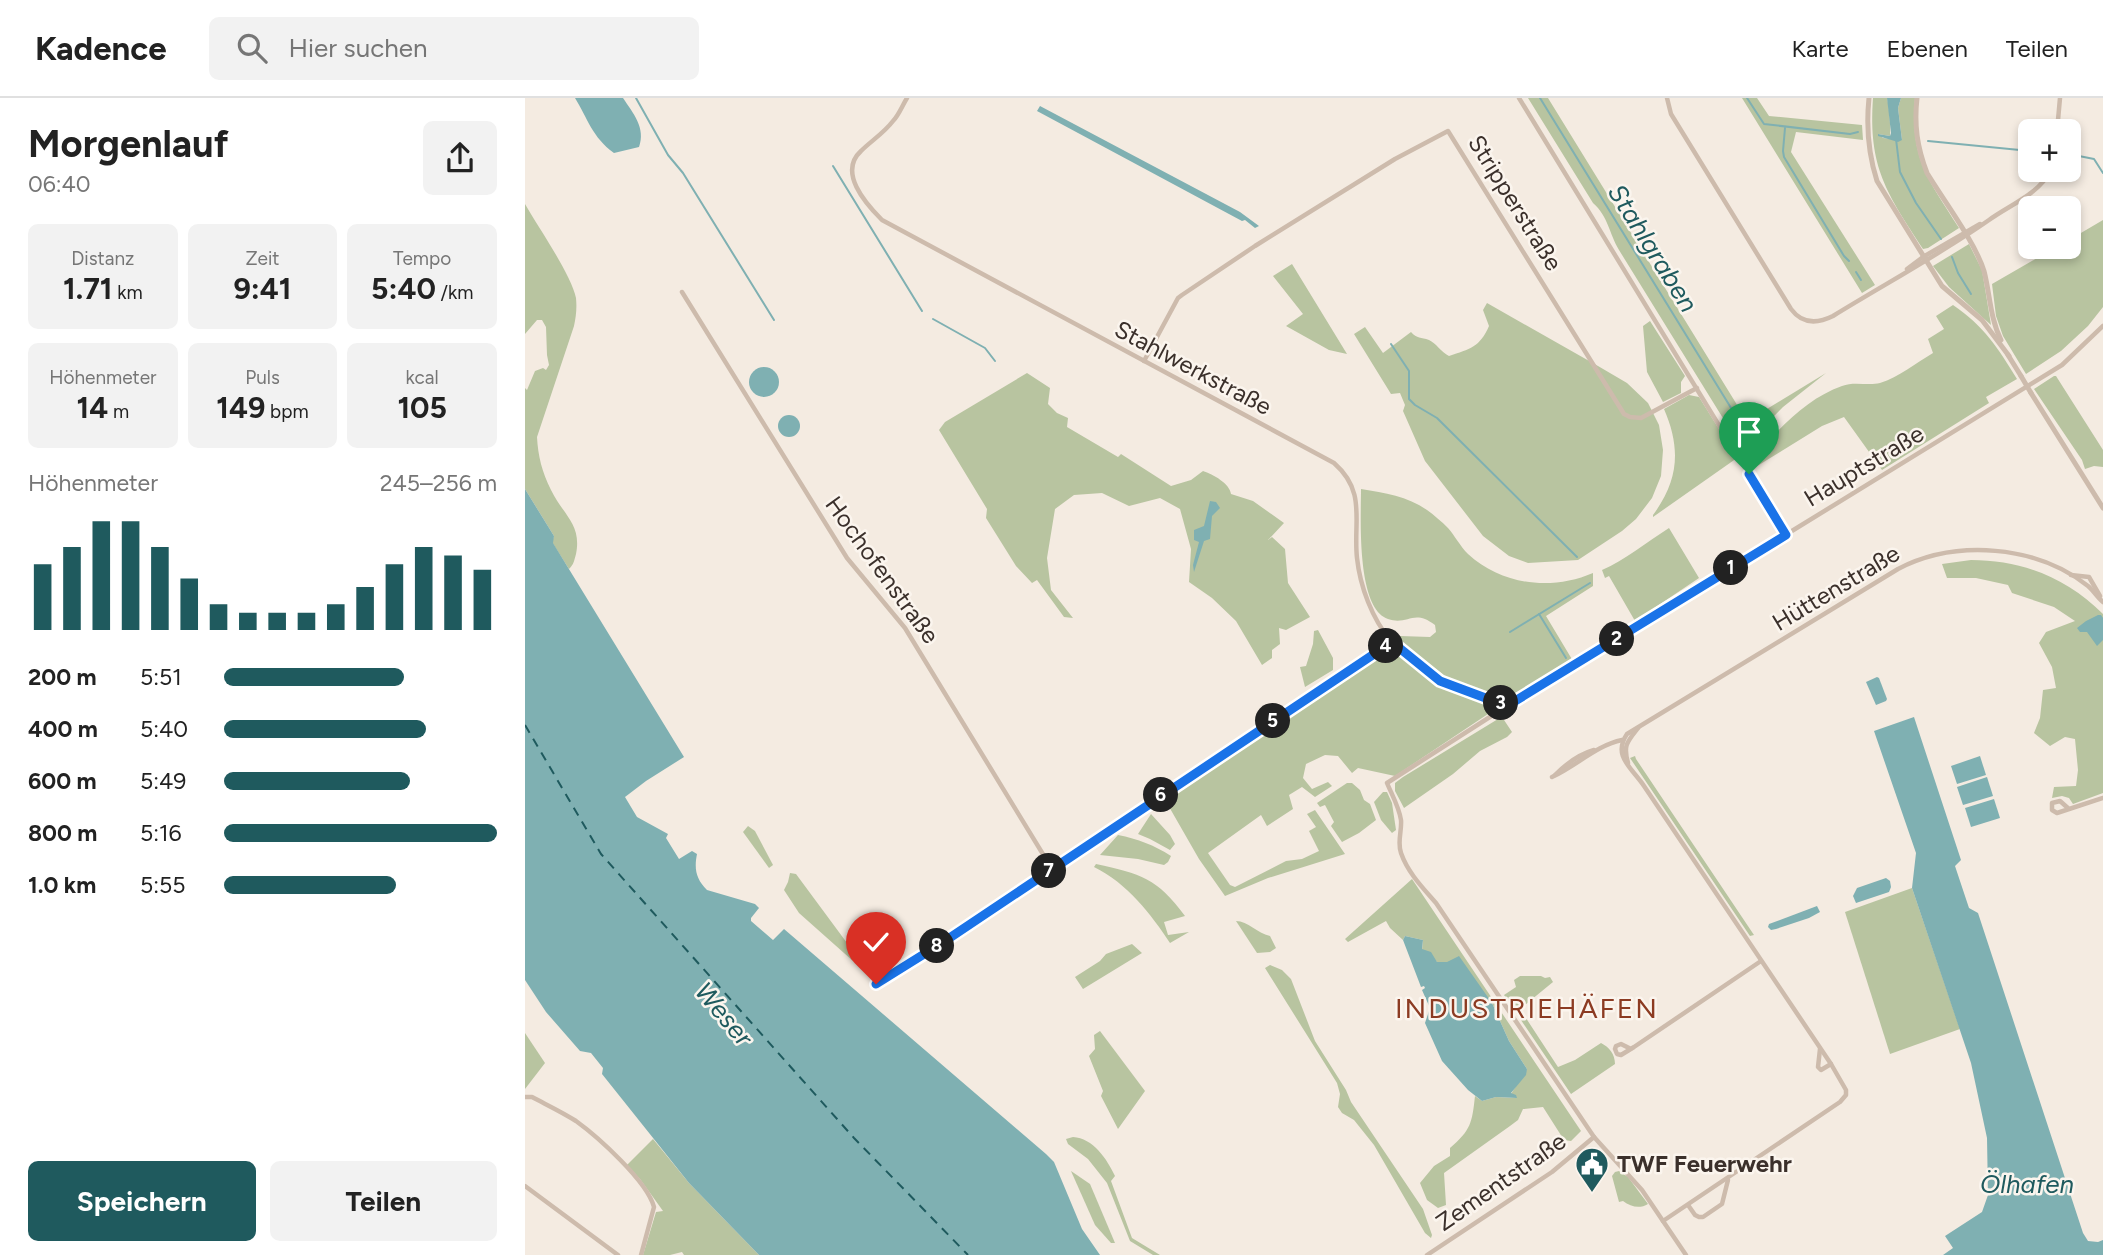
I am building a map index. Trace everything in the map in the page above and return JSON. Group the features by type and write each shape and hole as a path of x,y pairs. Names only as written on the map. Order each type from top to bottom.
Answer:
{"street":[{"name":"Stahlwerkstraße","path":"907,98 894,121 859,152 852,164 852,178 867,205 901,231 1334,463 1349,481 1356,498 1357,558 1362,584 1371,607 1392,642 1440,681 1507,706"},
{"path":"1519,98 1786,535"},
{"path":"1667,98 1671,114 1791,309 1809,322 1825,321 2033,193 2044,182"},
{"path":"1869,98 1868,146 1877,181 1943,286 1982,320 2009,356"},
{"path":"1917,98 1915,126 1921,158 1984,271 1998,334 2031,394 2102,506"},
{"path":"2058,119 2060,98"},
{"name":"Stripperstraße","path":"1144,361 1182,295 1395,159 1448,131 1624,414 1641,418 1697,387"},
{"name":"Hochofenstraße","path":"682,292 847,558 905,628 1052,869"},
{"name":"Hauptstraße","path":"1594,1137 1436,904 1411,873 1400,851 1401,819 1387,783 1507,706 2063,365 2103,326"},
{"name":"Hüttenstraße","path":"1624,743 1633,729 1898,569 1921,559 1956,551 1999,552 2042,562 2069,575 2089,577 2103,601"},
{"path":"876,984 945,941 1392,642"},
{"path":"1552,777 1588,752 1607,744 1624,743 1628,764 1846,1090 1846,1095 1840,1102 1663,1222"},
{"path":"2069,809 2103,798"},
{"path":"1631,1049 1761,961"},
{"path":"1820,1048 1818,1067 1821,1070 1831,1064"},
{"path":"525,1097 532,1097 577,1122 643,1185 654,1207 641,1255"},
{"path":"1594,1137 1642,1190 1686,1255"},
{"name":"Zementstraße","path":"1427,1255 1552,1172 1594,1137"},
{"path":"1688,1205 1695,1215 1703,1217 1722,1204 1728,1177"},
{"path":"525,1186 618,1255"}],"green space":[{"path":"1528,98 1548,98 1747,421 1826,373 1783,407 1742,449 1619,250 1602,213 1593,203"},
{"path":"1742,98 1757,98 1769,116 1862,125 1863,140 1796,132 1791,152 1875,285 1862,293"},
{"path":"1873,98 1887,98 1890,136 1878,134 1883,138 1902,140 1898,108 1901,98 1915,98 1915,137 1923,168 1959,228 1928,248 1923,249 1899,212 1883,179 1874,143"},
{"path":"525,204 561,264 576,298 574,326 537,437 545,477 576,535 576,554 569,569 552,542 554,536 525,489 525,388 527,390 535,371 543,368 546,370 549,365 546,327 542,320 537,320 525,334"},
{"path":"2103,220 2103,307 2088,326 2061,351 2026,374 2003,336 1996,316 1992,284 2035,259 2081,259 2081,233"},
{"path":"1969,244 1982,270 1991,325 1949,287 1933,266"},
{"path":"1292,264 1347,354 1329,350 1286,326 1303,314 1273,276"},
{"path":"1487,303 1627,383 1648,403 1659,425 1663,450 1661,476 1652,498 1636,519 1622,531 1578,560 1528,563 1509,556 1483,536 1425,461 1403,411 1405,405 1400,393 1391,394 1354,334 1365,327 1383,353 1411,332 1417,337 1432,341 1449,356 1469,349 1482,339 1489,326 1483,310"},
{"path":"1953,305 1989,338 2017,379 1986,397 1989,403 1882,470 1844,417 1822,426 1754,468 1751,462 1770,439 1816,399 1847,385 1880,383 1901,374 1933,353 1928,339 1944,329 1936,316"},
{"path":"1650,321 1685,376 1681,382 1681,393 1663,402 1647,372 1643,326"},
{"path":"1027,373 1050,388 1048,404 1057,413 1068,418 1067,427 1118,457 1121,454 1171,486 1191,480 1203,471 1207,472 1224,483 1231,494 1253,501 1284,523 1268,540 1272,537 1285,549 1288,583 1310,617 1286,630 1279,628 1280,644 1272,650 1272,658 1262,665 1236,621 1212,598 1189,582 1191,549 1180,509 1160,498 1129,506 1102,493 1074,495 1055,509 1047,558 1051,590 1073,618 1064,617 1037,580 1032,583 1016,566 986,518 987,509 939,430 945,422"},
{"path":"2054,376 2103,450 2103,467 2085,469 2082,460 2034,389"},
{"path":"1689,395 1699,397 1737,458 1653,517 1668,489 1675,464 1673,437 1664,409"},
{"path":"1361,489 1395,496 1419,505 1448,528 1468,554 1496,573 1528,582 1544,583 1577,579 1593,573 1593,586 1546,616 1573,661 1518,694 1502,695 1506,698 1519,696 1507,701 1458,686 1397,639 1400,636 1430,637 1436,632 1435,625 1416,617 1401,621 1388,619 1378,611 1370,598 1365,580 1361,540"},
{"path":"1669,528 1699,578 1635,621 1609,576 1605,578 1602,570"},
{"path":"1971,560 2008,563 2043,574 2074,590 2103,614 2103,793 2073,804 2069,798 2062,796 2052,798 2054,787 2076,786 2078,770 2075,739 2065,737 2050,746 2034,733 2040,718 2043,690 2056,688 2052,667 2039,643 2046,632 2075,621 2054,607 2012,593 2008,585 1976,578 1947,578 1942,564"},
{"path":"1318,630 1333,658 1333,670 1305,687 1300,667 1306,666 1314,631"},
{"path":"1390,650 1404,655 1445,687 1493,703 1494,710 1395,776 1358,768 1352,773 1338,756 1325,755 1306,764 1303,778 1312,789 1328,782 1332,786 1315,797 1302,787 1289,795 1293,809 1267,826 1261,815 1208,853 1230,885 1235,887 1286,861 1302,859 1319,851 1309,831 1316,827 1307,814 1315,810 1345,854 1268,878 1225,896 1199,859 1164,798 1382,652"},
{"path":"1498,719 1504,720 1512,732 1507,737 1480,751 1453,774 1404,808 1395,791 1395,783"},
{"path":"1635,756 1754,935 1750,936 1630,758"},
{"path":"1347,783 1352,783 1360,790 1364,800 1370,804 1376,820 1342,842 1331,826 1334,822 1325,805 1320,807 1317,803"},
{"path":"1383,792 1387,792 1392,803 1396,830 1392,833 1381,820 1374,802"},
{"path":"1151,814 1175,844 1170,850 1138,834"},
{"path":"748,826 755,831 773,865 769,868 743,832"},
{"path":"1118,835 1146,843 1171,856 1164,865 1100,855"},
{"path":"1096,864 1137,875 1156,885 1185,916 1164,922 1168,935 1189,932 1170,943 1128,890 1094,867"},
{"path":"790,873 796,874 847,943 853,961 799,913 784,890"},
{"path":"1412,879 1581,1131 1571,1141 1564,1140 1543,1107 1523,1109 1518,1120 1444,1173 1446,1205 1438,1208 1427,1200 1420,1183 1434,1166 1450,1156 1450,1148 1466,1131 1471,1120 1475,1096 1482,1101 1496,1097 1516,1098 1511,1094 1527,1069 1509,1041 1492,1003 1447,962 1437,962 1422,950 1423,940 1405,936 1403,940 1386,921 1348,942 1345,939"},
{"path":"1912,888 1960,1029 1890,1054 1845,912"},
{"path":"1236,921 1270,936 1276,948 1270,952 1257,953"},
{"path":"1132,944 1142,953 1083,989 1075,977 1106,954"},
{"path":"1270,965 1282,970 1291,979 1315,1041 1351,1102 1423,1209 1431,1238 1425,1233 1374,1145 1354,1120 1342,1113 1338,1107 1340,1094 1337,1083 1265,968"},
{"path":"1520,976 1550,977 1553,982 1520,1009 1558,1067 1575,1060 1601,1043 1611,1051 1615,1064 1571,1094 1504,995 1516,987 1514,980"},
{"path":"1100,1031 1145,1091 1118,1129 1101,1096 1103,1091 1089,1056 1095,1049 1094,1035"},
{"path":"525,1033 545,1063 525,1089"},
{"path":"1073,1137 1087,1141 1103,1156 1115,1176 1111,1181 1132,1238 1160,1255 1153,1255 1130,1241 1107,1183 1088,1159 1068,1144 1066,1139"},
{"path":"653,1139 689,1183 759,1255 684,1255 682,1252 643,1255 656,1212 663,1211 627,1165"},
{"path":"1071,1171 1090,1184 1115,1243 1111,1243 1095,1225"},
{"path":"1619,1171 1628,1177 1648,1204 1635,1207 1623,1201 1619,1202 1612,1176"}],"water":[{"path":"575,98 623,98 640,127 639,147 614,153 595,134"},
{"path":"1887,98 1901,98 1898,108 1902,140 1898,142 1878,136 1890,136 1891,133"},
{"path":"1040,106 1240,212 1259,226 1255,228 1245,220 1242,221 1037,111"},
{"path":"764,367 775,371 779,382 775,393 764,397 753,393 749,382 753,371"},
{"path":"789,415 797,418 800,426 797,434 789,437 781,434 778,426 781,418"},
{"name":"Weser","path":"525,489 554,536 553,543 684,757 625,797 637,817 668,834 666,838 679,859 692,851 697,854 697,874 707,890 755,904 759,908 751,921 773,940 784,929 1046,1154 1054,1162 1082,1229 1100,1255 759,1255 689,1183 602,1074 603,1068 591,1053 580,1051 546,1012 525,980"},
{"path":"1210,501 1216,502 1220,508 1212,516 1210,539 1204,541 1194,572 1193,565 1199,542 1194,540 1194,530 1204,526"},
{"path":"2098,615 2103,618 2103,640 2097,646 2087,632 2080,632 2077,628"},
{"path":"1877,677 1887,699 1876,705 1866,682"},
{"name":"Ölhafen","path":"1914,717 1961,860 1955,866 1969,908 1978,913 2083,1233 2088,1241 2103,1240 2103,1255 1943,1255 1953,1248 1945,1236 1982,1212 1988,1195 1987,1138 1971,1063 1912,888 1916,853 1874,731"},
{"path":"1980,756 1986,775 1957,784 1951,766"},
{"path":"1987,777 1993,796 1963,805 1957,787"},
{"path":"1994,799 2000,818 1971,827 1965,808"},
{"path":"1886,878 1890,881 1889,892 1856,903 1853,896 1857,888"},
{"path":"1817,906 1820,912 1809,918 1776,929 1771,930 1768,927 1769,924"},
{"path":"1405,936 1423,940 1422,949 1431,952 1437,962 1447,962 1459,956 1492,1003 1509,1041 1527,1069 1526,1075 1511,1093 1517,1098 1496,1097 1482,1101 1468,1090 1442,1061 1425,1023 1430,1008 1422,990 1425,988 1421,987 1403,940"}],"waterway":[{"path":"636,98 668,155 683,173 774,320"},
{"name":"Stahlgraben","path":"1540,98 1736,416"},
{"path":"1747,98 1764,124 1850,134 1858,132"},
{"path":"1785,128 1784,157 1849,261"},
{"path":"1896,139 1900,172 1916,203 1941,239"},
{"path":"1928,141 2018,150"},
{"path":"2081,156 2094,159 2103,173"},
{"path":"833,166 922,311"},
{"path":"1952,257 1971,294"},
{"path":"1856,272 1861,280"},
{"path":"933,319 985,348 995,361"},
{"path":"1391,344 1409,371 1409,399 1437,418 1577,557"},
{"path":"1510,632 1590,583"},
{"path":"1539,614 1566,658"}],"ferry route":[{"path":"525,725 601,854 854,1138 968,1255"}],"place":[{"name":"TWF Feuerwehr","path":"1592,1194"}],"district":[{"name":"INDUSTRIEHÄFEN","path":"1527,1008"}],"route":[{"path":"876,984 945,941 1392,642 1440,681 1507,706 1786,535 1749,474"}]}
